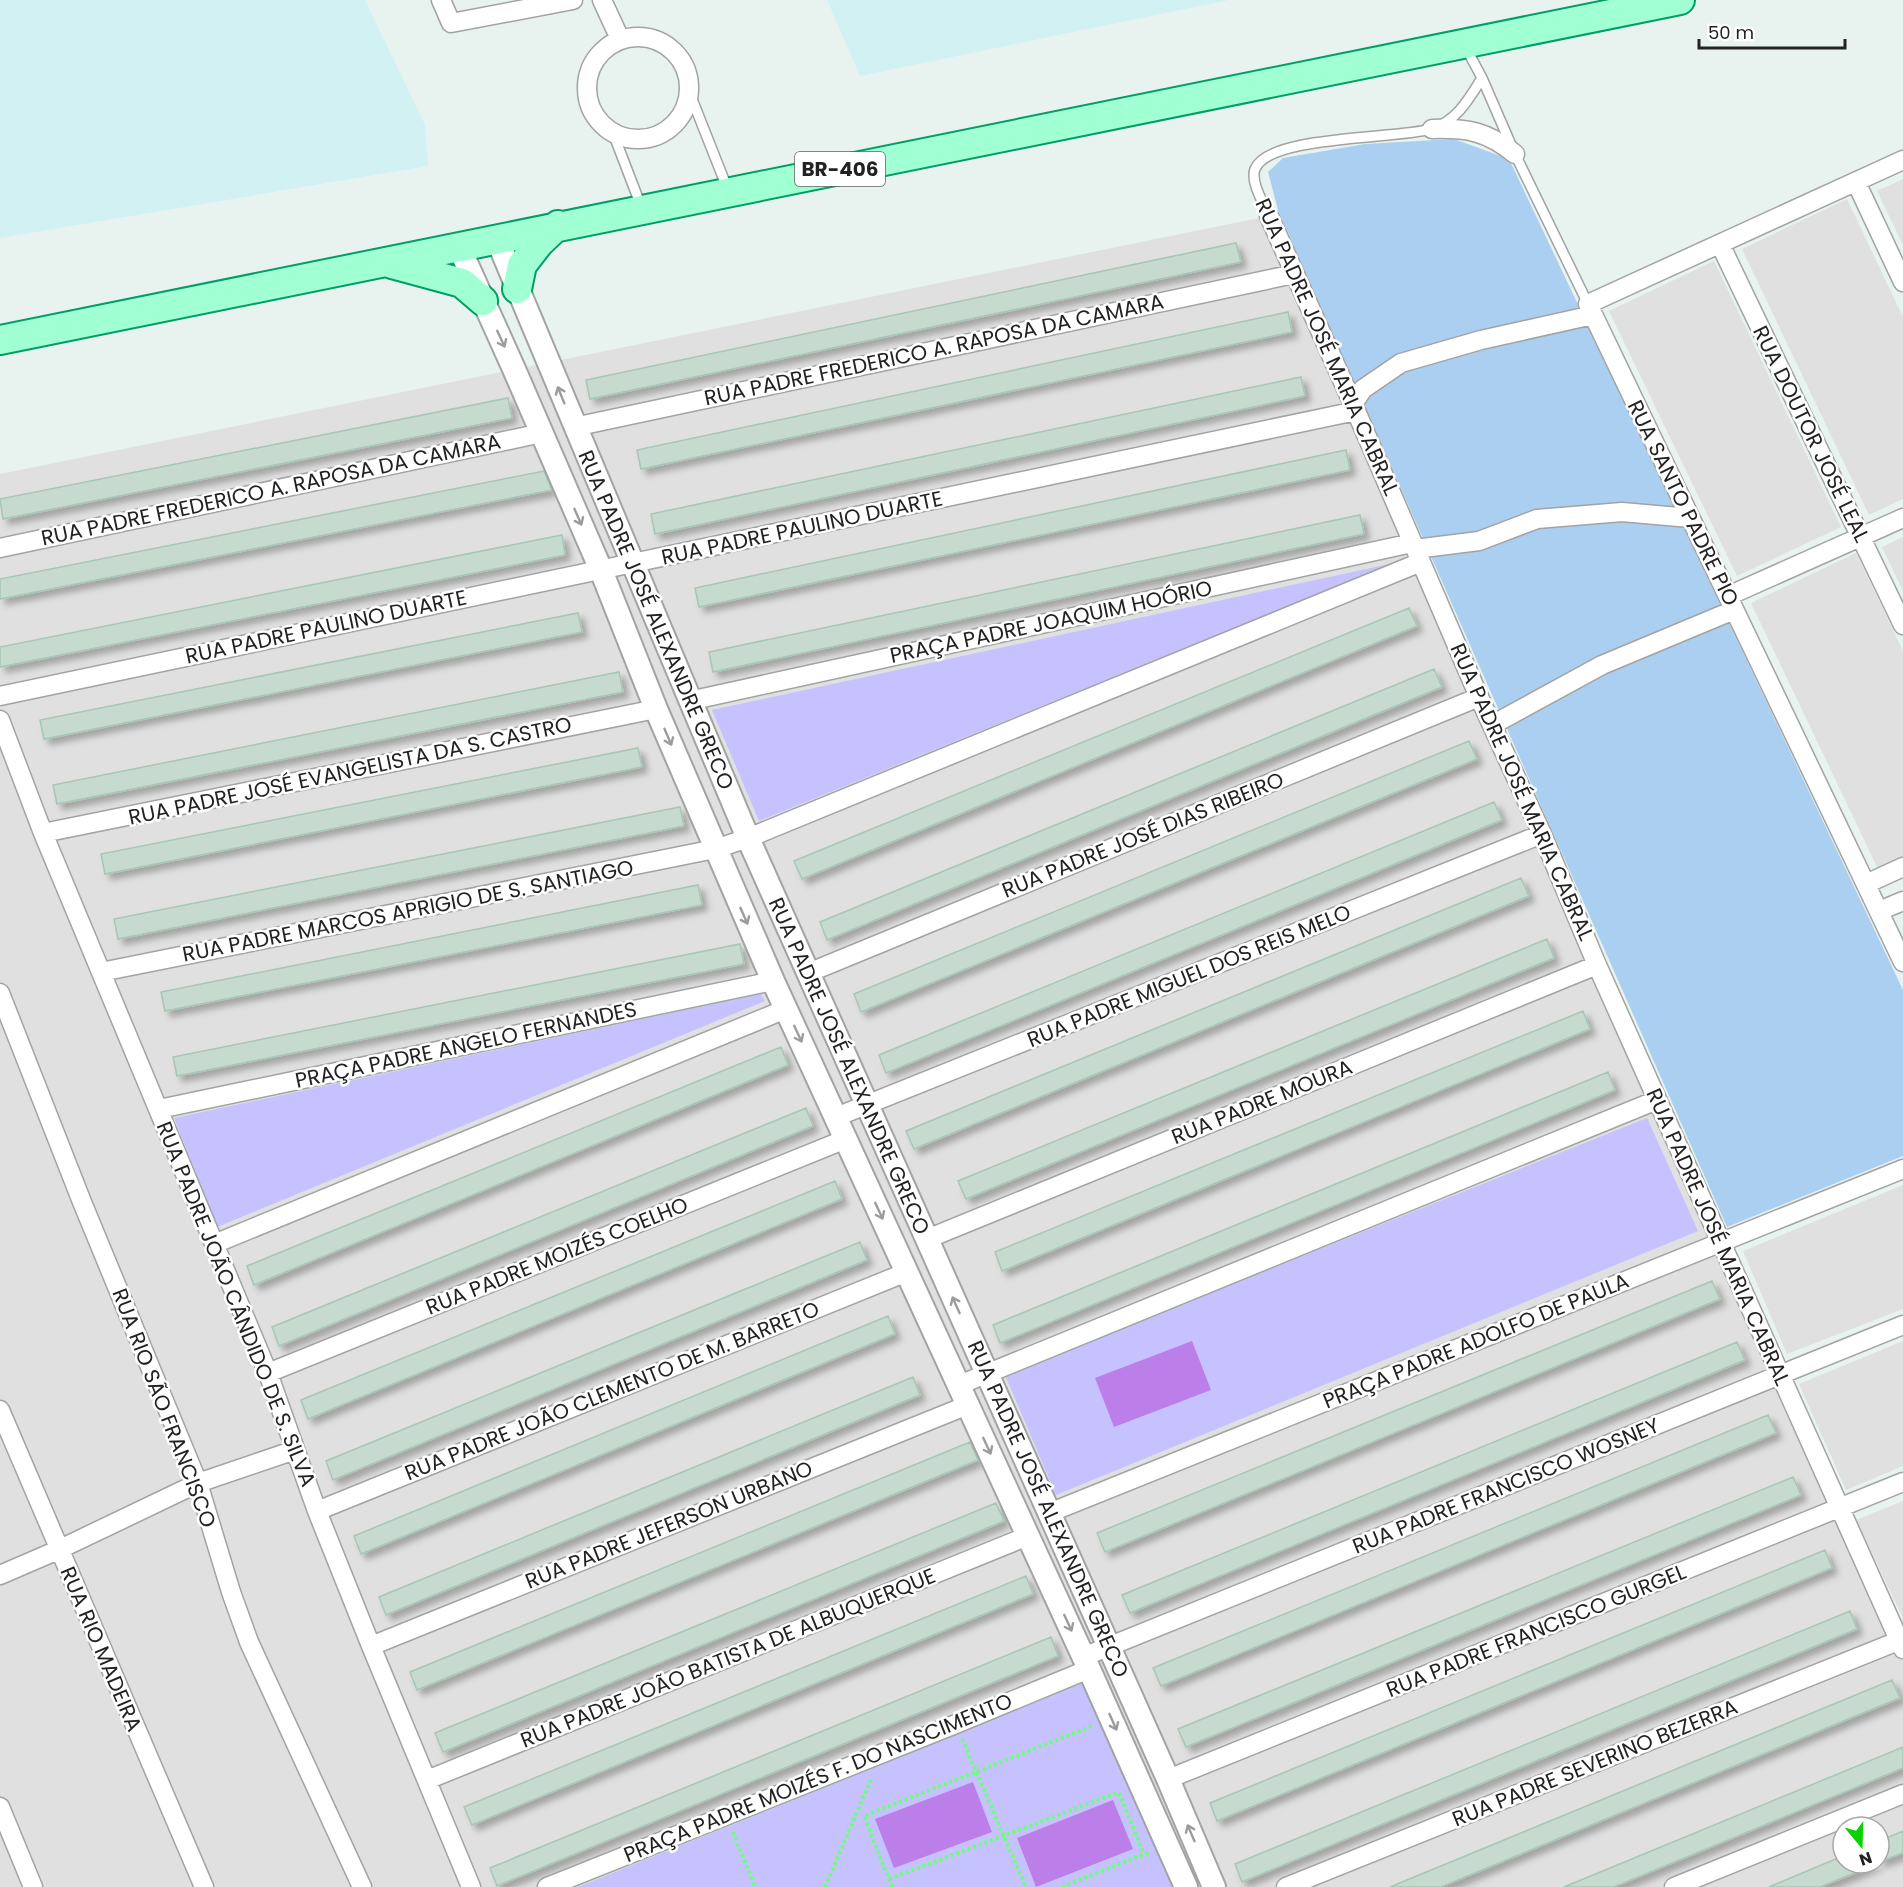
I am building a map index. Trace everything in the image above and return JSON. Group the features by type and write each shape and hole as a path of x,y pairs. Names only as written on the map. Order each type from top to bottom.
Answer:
{"main road":[{"name":"BR-406","path":"0,340 558,225 1680,0"},
{"path":"517,289 522,265 539,243 558,225"},
{"path":"384,262 462,283 483,301"}],"street":[{"path":"441,0 452,23 573,0"},
{"path":"602,0 620,39"},
{"path":"637,36 655,39 670,47 682,60 689,76 690,94 685,110 675,124 662,134 646,139 629,138 613,133 600,123 591,109 586,93 588,76 594,60 605,48 620,39 637,36"},
{"path":"1432,129 1475,131 1491,137 1515,154"},
{"path":"1355,408 1363,388 1401,363 1591,310 1720,244 1903,160"},
{"path":"1856,183 1903,282"},
{"name":"RUA PADRE JOSÉ MARIA CABRAL","path":"1269,216 1355,408 1479,697 1542,834 1597,965 1902,1643"},
{"name":"RUA PADRE JOSÉ ALEXANDRE GRECO","path":"497,239 748,838 1168,1779 1213,1887"},
{"name":"RUA DOUTOR JOSÉ LEAL","path":"1720,244 1903,625"},
{"name":"RUA PADRE JOSÉ ALEXANDRE GRECO","path":"459,247 601,570 656,709 773,981 1086,1663 1186,1887"},
{"name":"RUA PADRE FREDERICO A. RAPOSA DA CAMARA","path":"574,427 1294,274"},
{"name":"RUA SANTO PADRE PIO","path":"1591,310 1903,962"},
{"name":"RUA PADRE PAULINO DUARTE","path":"0,696 1355,408"},
{"name":"RUA PADRE FREDERICO A. RAPOSA DA CAMARA","path":"0,548 542,433"},
{"path":"748,838 1416,551 1479,541 1537,519 1622,512 1690,518"},
{"path":"1492,725 1602,665 1903,518"},
{"name":"PRAÇA PADRE JOAQUIM HOÓRIO","path":"689,701 1416,551"},
{"name":"RUA PADRE JOSÉ DIAS RIBEIRO","path":"808,973 1479,697"},
{"name":"RUA PADRE JOSÉ EVANGELISTA DA S. CASTRO","path":"44,834 656,709"},
{"name":"RUA PADRE JOÃO CÂNDIDO DE S. SILVA","path":"0,720 44,834 268,1373 317,1511 471,1887"},
{"name":"RUA PADRE MIGUEL DOS REIS MELO","path":"836,1118 1542,834"},
{"name":"RUA PADRE MARCOS APRIGIO DE S. SANTIAGO","path":"101,972 715,849 748,838"},
{"path":"1866,884 1903,867"},
{"path":"1879,911 1903,901"},
{"name":"RUA PADRE MOURA","path":"927,1239 1597,965"},
{"name":"PRAÇA PADRE ANGELO FERNANDES","path":"159,1109 773,981"},
{"name":"RUA RIO SÃO FRANCISCO","path":"0,993 82,1202 198,1483 231,1592 249,1642 362,1887"},
{"path":"214,1244 786,1009"},
{"path":"963,1395 987,1373 1657,1100"},
{"name":"RUA PADRE MOIZÉS COELHO","path":"268,1373 846,1139"},
{"name":"PRAÇA PADRE ADOLFO DE PAULA","path":"1049,1513 1903,1169"},
{"name":"RUA PADRE JOÃO CLEMENTO DE M. BARRETO","path":"317,1511 907,1272"},
{"name":"RUA PADRE FRANCISCO WOSNEY","path":"1086,1663 1108,1646 1903,1325"},
{"name":"RUA PADRE JEFERSON URBANO","path":"371,1646 963,1395"},
{"name":"RUA RIO MADEIRA","path":"0,1410 204,1887"},
{"path":"0,1575 198,1483 295,1450"},
{"name":"RUA PADRE FRANCISCO GURGEL","path":"1168,1779 1903,1482"},
{"name":"RUA PADRE JOÃO BATISTA DE ALBUQUERQUE","path":"427,1780 1028,1536"},
{"name":"RUA PADRE SEVERINO BEZERRA","path":"1286,1887 1902,1643"},
{"name":"PRAÇA PADRE MOIZÉS F. DO NASCIMENTO","path":"546,1887 956,1724 1086,1663"},
{"path":"1674,1887 1903,1794"},
{"path":"0,1807 33,1887"}],"lane":[{"name":"RUA SANTO PADRE PIO","path":"1463,44 1482,78 1515,154 1591,310"},
{"name":"RUA PADRE JOSÉ MARIA CABRAL","path":"1269,216 1254,176 1256,165 1270,155 1280,150 1306,144 1432,129 1456,115 1482,78"},
{"path":"690,94 729,191"},
{"path":"613,133 642,209"}],"path":[{"path":"891,1887 864,1816 1097,1724"},
{"path":"960,1735 1026,1887"},
{"path":"825,1887 874,1772 863,1776"},
{"path":"889,1880 1119,1792"},
{"path":"732,1829 755,1887"},
{"path":"1062,1887 1154,1850"}],"shaded area":[{"path":"0,0 365,0 425,125 428,166 0,238"},
{"path":"827,0 1229,0 860,76"},
{"path":"1454,139 1509,159 1903,990 1903,1156 1727,1227 1278,210 1268,172 1283,158 1365,144"},
{"path":"1903,179 1903,245 1877,191"},
{"path":"1847,199 1903,317 1903,499 1869,515 1742,249"},
{"path":"1269,216 1903,1649 1903,1887 0,1887 0,474"},
{"path":"1714,261 1841,527 1737,576 1609,311"},
{"path":"1903,537 1903,591 1882,547"},
{"path":"1856,553 1903,651 1903,857 1878,869 1751,603"},
{"path":"1394,563 759,821 712,710"},
{"path":"761,994 765,1001 217,1227 174,1118"},
{"path":"1647,1118 1698,1231 1056,1495 1005,1375"},
{"path":"1903,1185 1903,1309 1787,1354 1743,1251"},
{"path":"1192,1341 1211,1390 1114,1427 1095,1378"},
{"path":"1903,1341 1903,1466 1846,1490 1799,1384"},
{"path":"1903,1501 1903,1618 1856,1520"},
{"path":"1083,1683 1175,1887 578,1887"},
{"path":"973,1782 992,1832 894,1868 875,1819"},
{"path":"1113,1800 1133,1849 1036,1887 1017,1838"}],"building":[{"path":"1236,243 1241,262 590,399 586,380"},
{"path":"1288,312 1292,332 641,469 637,450"},
{"path":"1301,377 1305,396 655,534 651,514"},
{"path":"508,398 512,418 3,519 0,499"},
{"path":"1346,450 1350,470 699,607 695,588"},
{"path":"544,471 552,490 0,599 0,579"},
{"path":"1360,515 1364,534 713,672 709,652"},
{"path":"562,535 565,555 0,667 0,647"},
{"path":"1409,608 1417,626 802,879 794,861"},
{"path":"578,613 582,632 44,739 40,720"},
{"path":"1434,669 1442,687 827,940 820,922"},
{"path":"619,672 623,692 57,804 53,785"},
{"path":"1469,741 1477,759 861,1012 854,994"},
{"path":"638,748 642,767 105,874 101,854"},
{"path":"1494,802 1502,820 886,1073 879,1055"},
{"path":"680,807 684,826 118,939 114,919"},
{"path":"1521,878 1529,896 914,1149 906,1131"},
{"path":"698,885 702,905 165,1011 161,992"},
{"path":"1547,939 1554,958 966,1199 958,1181"},
{"path":"740,944 744,964 177,1076 173,1057"},
{"path":"1583,1011 1590,1029 1002,1271 995,1252"},
{"path":"781,1047 788,1065 254,1285 247,1266"},
{"path":"1608,1072 1615,1090 1000,1343 993,1325"},
{"path":"806,1108 813,1126 279,1346 272,1327"},
{"path":"835,1181 842,1199 308,1419 301,1400"},
{"path":"860,1242 867,1260 333,1480 326,1461"},
{"path":"1712,1281 1720,1299 1105,1552 1097,1533"},
{"path":"888,1316 895,1334 361,1554 354,1536"},
{"path":"1737,1342 1745,1360 1130,1613 1122,1595"},
{"path":"913,1377 920,1395 386,1615 379,1597"},
{"path":"1768,1415 1776,1433 1161,1686 1153,1668"},
{"path":"970,1442 978,1460 417,1690 410,1672"},
{"path":"1793,1477 1801,1495 1186,1747 1178,1729"},
{"path":"996,1503 1004,1521 443,1752 435,1733"},
{"path":"1825,1550 1832,1568 1217,1821 1210,1803"},
{"path":"1026,1576 1033,1594 472,1825 464,1807"},
{"path":"1850,1611 1857,1629 1242,1882 1235,1864"},
{"path":"1051,1637 1058,1656 497,1886 490,1868"},
{"path":"1892,1680 1900,1698 1441,1887 1390,1887"},
{"path":"1903,1747 1903,1768 1614,1887 1564,1887"},
{"path":"1903,1831 1903,1853 1891,1858 1891,1836"},
{"path":"1831,1861 1831,1875 1850,1875 1820,1887 1769,1887"}]}
